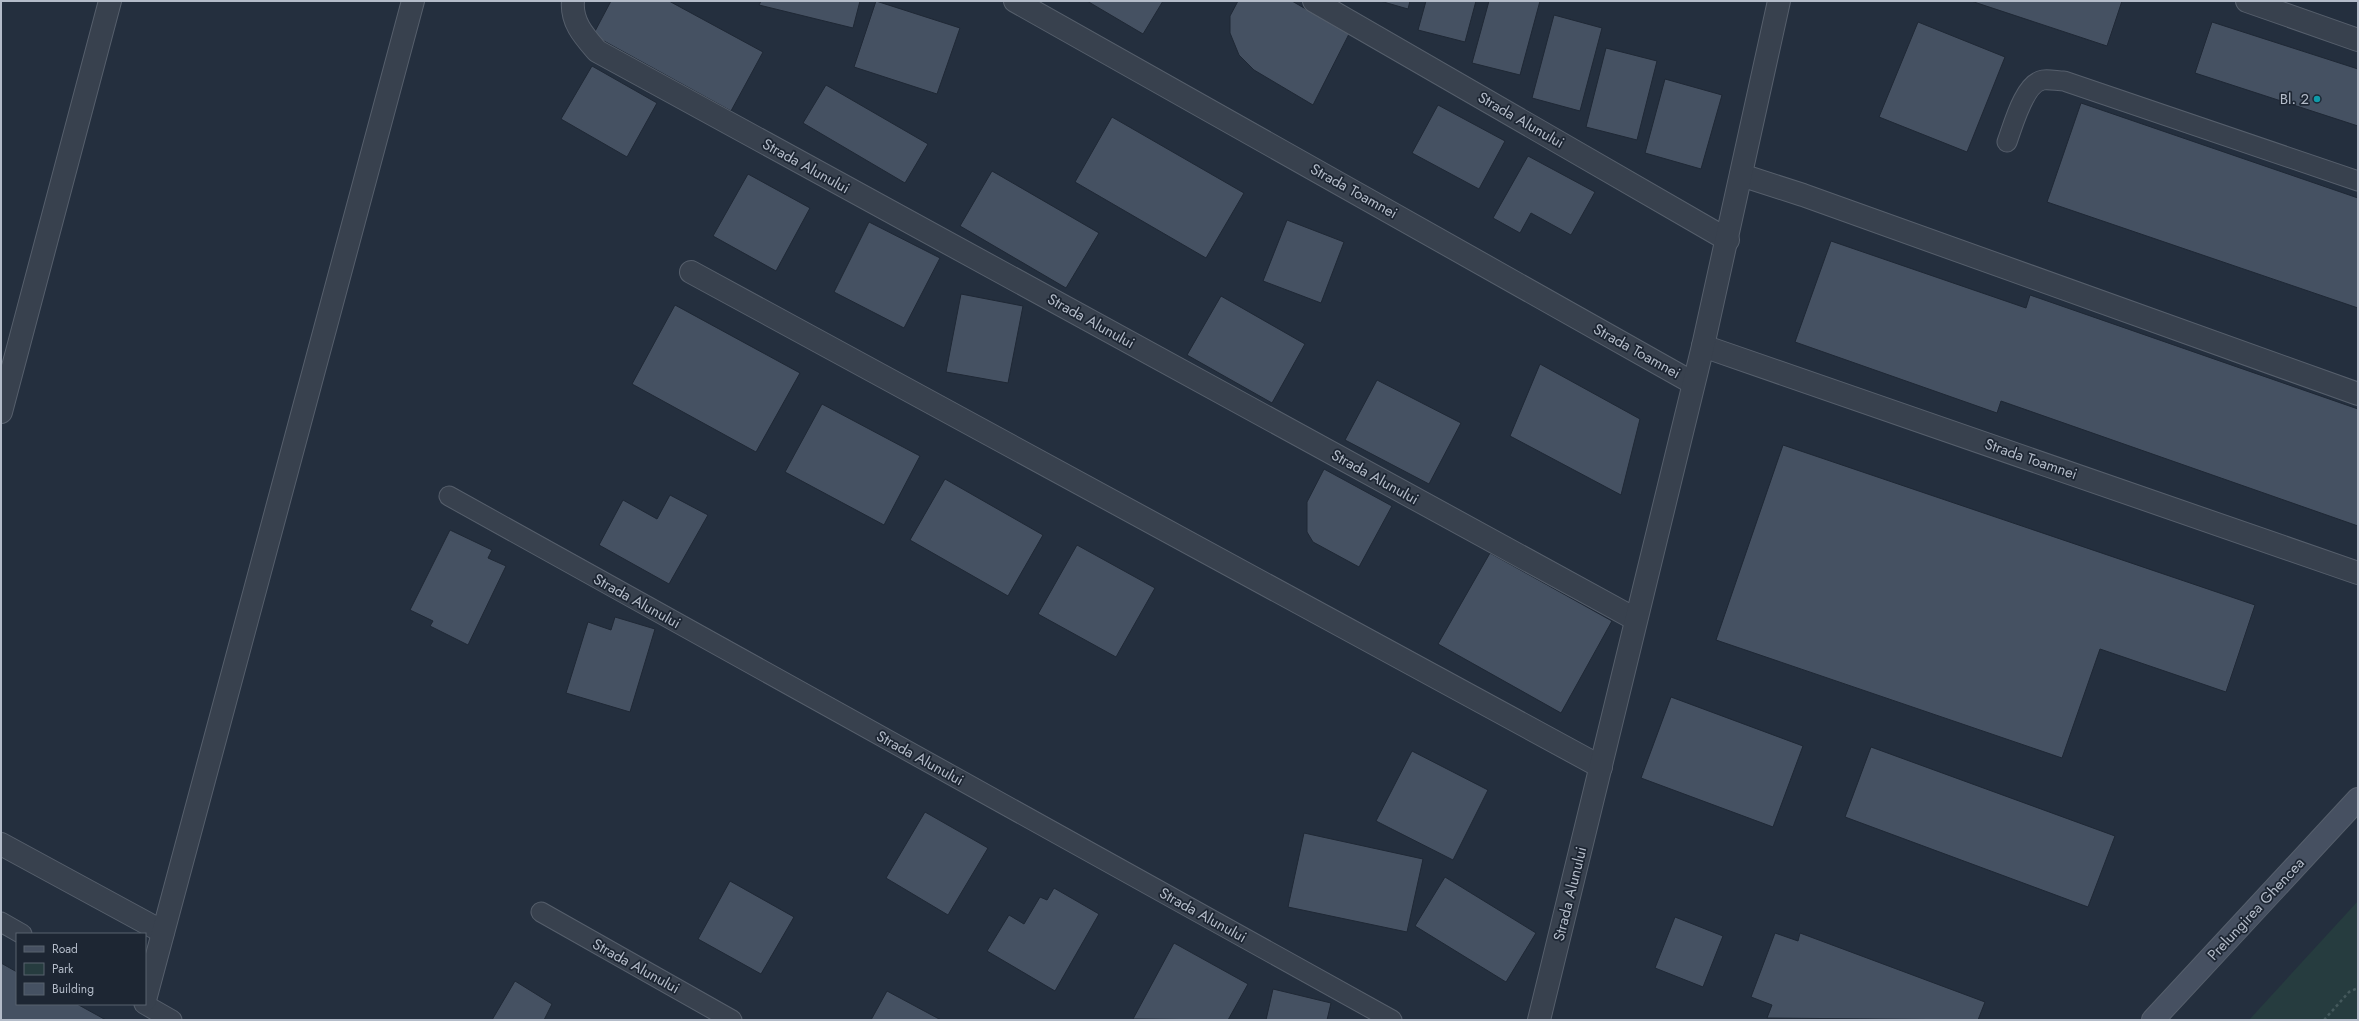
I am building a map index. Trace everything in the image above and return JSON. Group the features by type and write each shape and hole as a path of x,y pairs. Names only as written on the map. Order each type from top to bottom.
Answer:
{"main road":[{"name":"Prelungirea Ghencea","path":"2153,1020 2358,799"}],"street":[{"path":"1,412 110,1"},
{"path":"146,996 413,1"},
{"name":"Strada Alunului","path":"572,1 572,8 580,31 597,51 1635,619"},
{"name":"Strada Toamnei","path":"1015,1 1693,383"},
{"name":"Strada Alunului","path":"1314,1 1728,240"},
{"name":"Strada Alunului","path":"1539,1020 1728,240 1779,1"},
{"path":"2247,1 2358,40"},
{"path":"1741,175 1803,195 2358,394"},
{"path":"691,272 1601,767"},
{"name":"Strada Toamnei","path":"1703,346 2358,573"},
{"path":"1,844 163,932"}],"lane":[{"path":"2007,142 2021,104 2032,86 2042,80 2064,81 2358,181"},
{"name":"Strada Alunului","path":"449,496 1392,1020"},
{"name":"Strada Alunului","path":"541,912 732,1020"},
{"path":"1,922 20,933"},
{"path":"146,1005 172,1020"}],"path":[{"path":"2324,1020 2350,992 2358,988"}],"green space":[{"path":"2358,901 2358,1020 2249,1020"}],"building":[{"path":"611,1 669,1 763,52 731,111 593,35"},
{"path":"761,1 860,1 853,28 759,5"},
{"path":"876,1 960,28 937,94 854,67"},
{"path":"1087,1 1163,1 1143,34"},
{"path":"1238,1 1292,1 1349,34 1313,105 1254,70 1239,55 1230,33 1230,16"},
{"path":"1380,1 1410,1 1408,9"},
{"path":"1426,1 1476,1 1465,42 1418,30"},
{"path":"1489,1 1540,1 1520,75 1472,63"},
{"path":"1971,1 2122,1 2107,46"},
{"path":"1554,15 1602,28 1580,111 1532,98"},
{"path":"1918,22 2005,57 1967,152 1879,117"},
{"name":"Bl. 2","path":"2212,22 2358,69 2358,126 2195,73"},
{"path":"1606,48 1657,61 1637,140 1586,127"},
{"path":"592,66 657,103 627,157 561,119"},
{"path":"1665,79 1722,95 1701,169 1645,153"},
{"path":"826,85 928,144 905,183 803,123"},
{"path":"2081,103 2358,198 2358,308 2047,202"},
{"path":"1438,105 1505,141 1479,189 1412,153"},
{"path":"1112,117 1244,193 1206,258 1075,182"},
{"path":"1528,156 1595,192 1571,235 1531,213 1520,233 1493,218"},
{"path":"992,171 1099,233 1066,288 960,226"},
{"path":"748,174 810,208 776,271 713,236"},
{"path":"1287,220 1344,242 1321,303 1263,281"},
{"path":"869,222 940,258 904,328 834,292"},
{"path":"1831,241 2026,308 2030,295 2358,409 2358,526 2001,401 1997,413 1795,342"},
{"path":"961,294 1023,306 1008,383 946,372"},
{"path":"1221,296 1305,344 1272,403 1187,355"},
{"path":"675,305 800,373 756,452 632,384"},
{"path":"1540,364 1640,419 1621,495 1510,436"},
{"path":"1377,380 1461,423 1429,484 1345,440"},
{"path":"822,404 920,456 884,525 785,472"},
{"path":"1783,445 2255,605 2226,692 2100,649 2062,758 1716,640"},
{"path":"1324,469 1392,506 1359,567 1313,542 1307,532 1307,502"},
{"path":"945,479 1043,535 1008,596 910,540"},
{"path":"670,495 708,515 669,584 599,545 623,500 657,519"},
{"path":"450,530 492,550 488,558 506,566 468,645 430,626 433,621 410,610"},
{"path":"1077,545 1155,588 1116,657 1038,614"},
{"path":"1490,553 1612,621 1561,713 1438,644"},
{"path":"615,617 655,629 630,712 566,693 588,622 611,630"},
{"path":"1671,697 1803,746 1773,827 1641,778"},
{"path":"1871,747 2115,836 2088,907 1845,817"},
{"path":"1412,751 1488,790 1453,860 1376,821"},
{"path":"925,812 988,848 948,915 886,878"},
{"path":"1304,833 1423,859 1407,932 1288,907"},
{"path":"1445,877 1536,933 1506,982 1415,926"},
{"path":"730,881 794,917 761,974 698,939"},
{"path":"1054,888 1099,914 1055,991 987,951 1009,915 1024,924 1040,897 1047,900"},
{"path":"1675,917 1723,936 1703,987 1655,968"},
{"path":"1775,933 1798,941 1800,933 1985,1002 1978,1020 1767,1018 1772,1005 1751,997"},
{"path":"1174,943 1248,984 1228,1020 1133,1019"},
{"path":"1,963 16,971 16,1005 79,1005 106,1020 1,1020"},
{"path":"515,981 552,1004 544,1020 492,1020"},
{"path":"1273,989 1331,1003 1327,1020 1266,1020"},
{"path":"887,991 941,1020 871,1020"}],"place":[{"name":"Bl. 2","path":"2317,99"}]}
